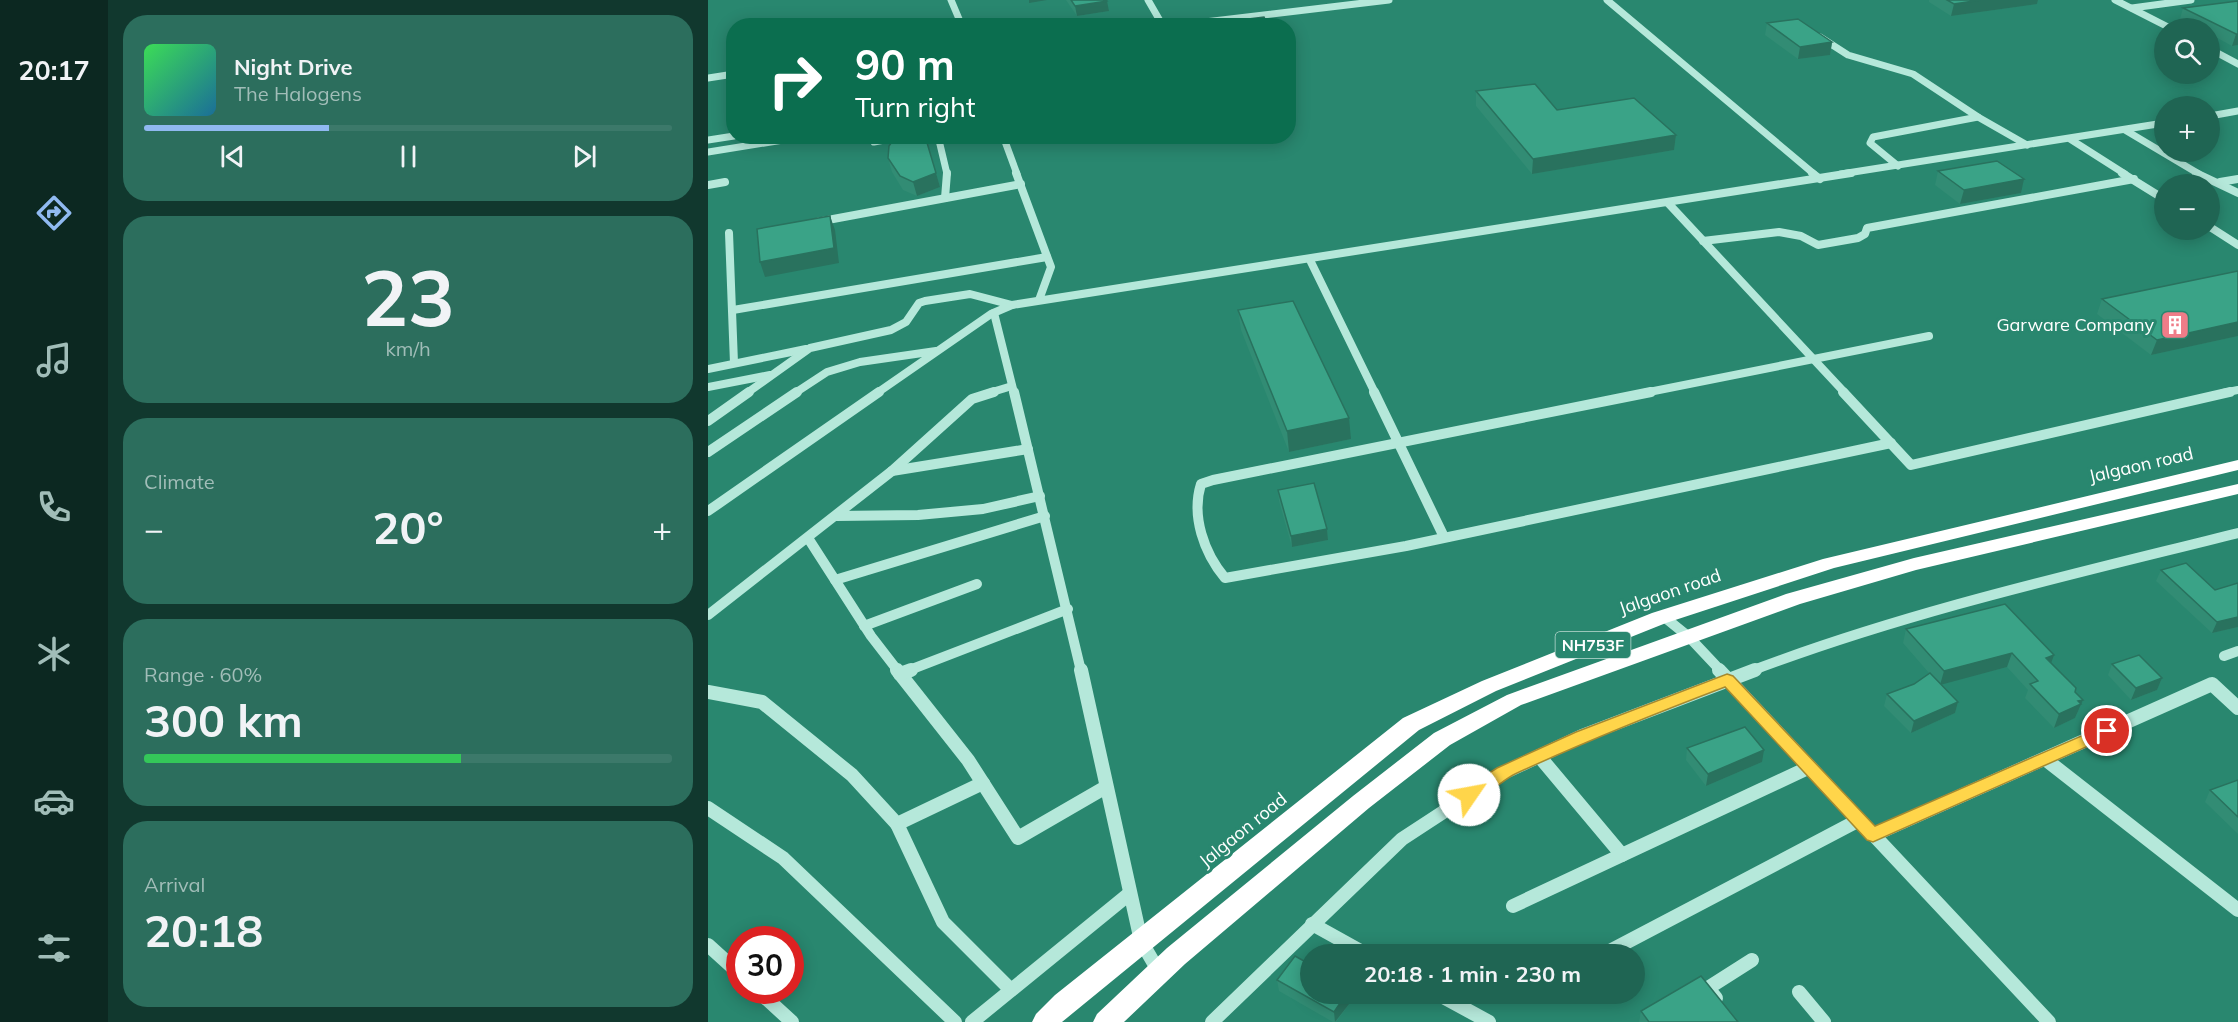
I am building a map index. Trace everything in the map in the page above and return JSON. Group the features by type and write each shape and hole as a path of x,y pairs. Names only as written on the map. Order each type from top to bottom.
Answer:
{"highway":[{"name":"Jalgaon road","path":"1045,1022 1064,1003 1412,724 1489,686 1664,616 1830,563 2238,465"},
{"name":"NH753F","path":"1107,1022 1159,972 1361,802 1442,739 1514,700 1793,599 1914,564 2238,489"}],"street":[{"path":"951,0 959,18"},
{"path":"1148,0 1158,18"},
{"path":"1238,18 1389,0"},
{"path":"1607,0 1820,179"},
{"path":"2115,0 2154,20"},
{"path":"2131,8 2191,0"},
{"path":"1816,34 1848,55 1913,74 2027,146"},
{"path":"2220,54 2238,64"},
{"path":"708,78 726,75"},
{"path":"2220,114 2238,111"},
{"path":"1898,166 1870,142 1873,137 1978,117"},
{"path":"708,511 994,313 1012,305 1310,260 2154,125"},
{"path":"2125,130 2200,174"},
{"path":"708,140 726,137"},
{"path":"2070,139 2154,193"},
{"path":"708,152 758,144"},
{"path":"941,144 948,162 949,180 945,198"},
{"path":"1006,144 1051,267 1039,300"},
{"path":"2220,182 2238,179"},
{"path":"1704,241 1779,232 1801,236 1818,245 1858,238 1865,234 1867,228 2134,180"},
{"path":"708,184 725,182"},
{"path":"2220,182 2238,193"},
{"path":"813,223 1021,184"},
{"path":"1668,203 1911,465 2238,390"},
{"path":"729,233 734,363"},
{"path":"2220,234 2238,246"},
{"path":"733,310 1047,257"},
{"path":"1310,260 1444,537"},
{"path":"708,369 891,330 906,322 919,303 925,301 970,294 1012,305"},
{"path":"994,313 1068,609 1129,894 1141,941 1159,972"},
{"path":"1891,443 1444,537 1225,579 1213,566 1204,541 1195,496 1201,484 1929,336"},
{"path":"708,421 810,348"},
{"path":"708,452 827,372 860,362 940,350"},
{"path":"708,387 774,375"},
{"path":"708,615 892,471 972,399 1012,386"},
{"path":"892,471 1028,449"},
{"path":"836,516 918,515 983,509 1040,496"},
{"path":"835,580 1045,516"},
{"path":"1212,1022 1402,839 1503,773 1582,736 1827,642 1925,612 2238,533"},
{"path":"808,538 864,626 983,783 1018,838 1106,787"},
{"path":"864,626 977,584"},
{"path":"900,674 1068,609"},
{"path":"1664,616 1689,637 2049,1022"},
{"path":"2224,656 2238,651"},
{"path":"1873,835 2212,684 2238,708"},
{"path":"708,692 762,702 852,775 897,824 943,922 1011,990"},
{"path":"1539,756 1622,855"},
{"path":"2044,759 2238,910"},
{"path":"1513,906 1810,767"},
{"path":"897,824 983,783"},
{"path":"708,808 783,858 955,1022"},
{"path":"1623,944 1859,820"},
{"path":"972,1022 1129,894"},
{"path":"1312,924 1348,944"},
{"path":"708,945 726,961"},
{"path":"1728,1014 1708,988 1752,960"},
{"path":"1799,992 1824,1022"},
{"path":"772,1004 792,1022"},
{"path":"1456,1004 1489,1022"}],"building":[{"path":"1071,0 1106,0 1107,1 1075,6"},
{"path":"1947,0 1980,0 1954,4"},
{"path":"2238,1 2238,34 2220,26 2220,18 2203,18 2183,8"},
{"path":"1798,19 1832,42 1800,47 1767,23"},
{"path":"1535,84 1557,110 1634,98 1676,135 1533,159 1476,91"},
{"path":"890,144 927,144 936,173 913,182 900,176 888,158"},
{"path":"1997,161 2024,179 1964,190 1938,171"},
{"path":"830,216 834,248 760,262 757,229"},
{"name":"Garware Company","path":"2238,271 2238,322 2157,340 2102,299"},
{"path":"1293,301 1349,418 1287,431 1238,310"},
{"path":"1314,483 1327,529 1291,536 1278,490"},
{"path":"2186,563 2215,590 2238,583 2238,617 2217,622 2161,570"},
{"path":"2005,604 2054,655 2046,658 2076,688 2075,692 2083,700 2078,701 2081,704 2059,714 2030,684 2038,681 2012,653 1944,671 1906,629"},
{"path":"2139,655 2162,678 2136,688 2112,664"},
{"path":"1930,673 1958,702 1914,721 1887,694 1914,684"},
{"path":"1745,727 1764,750 1708,774 1687,748"},
{"path":"2238,780 2238,817 2210,790"},
{"path":"1295,956 1300,959 1300,993 1277,980"},
{"path":"1701,976 1738,1022 1649,1022 1641,1011"},
{"path":"1320,1004 1339,1004 1334,1012"}],"place":[{"name":"Garware Company","path":"2175,325"}],"route":[{"path":"1469,795 1503,773 1582,736 1727,680 1873,835 2107,731"}]}
